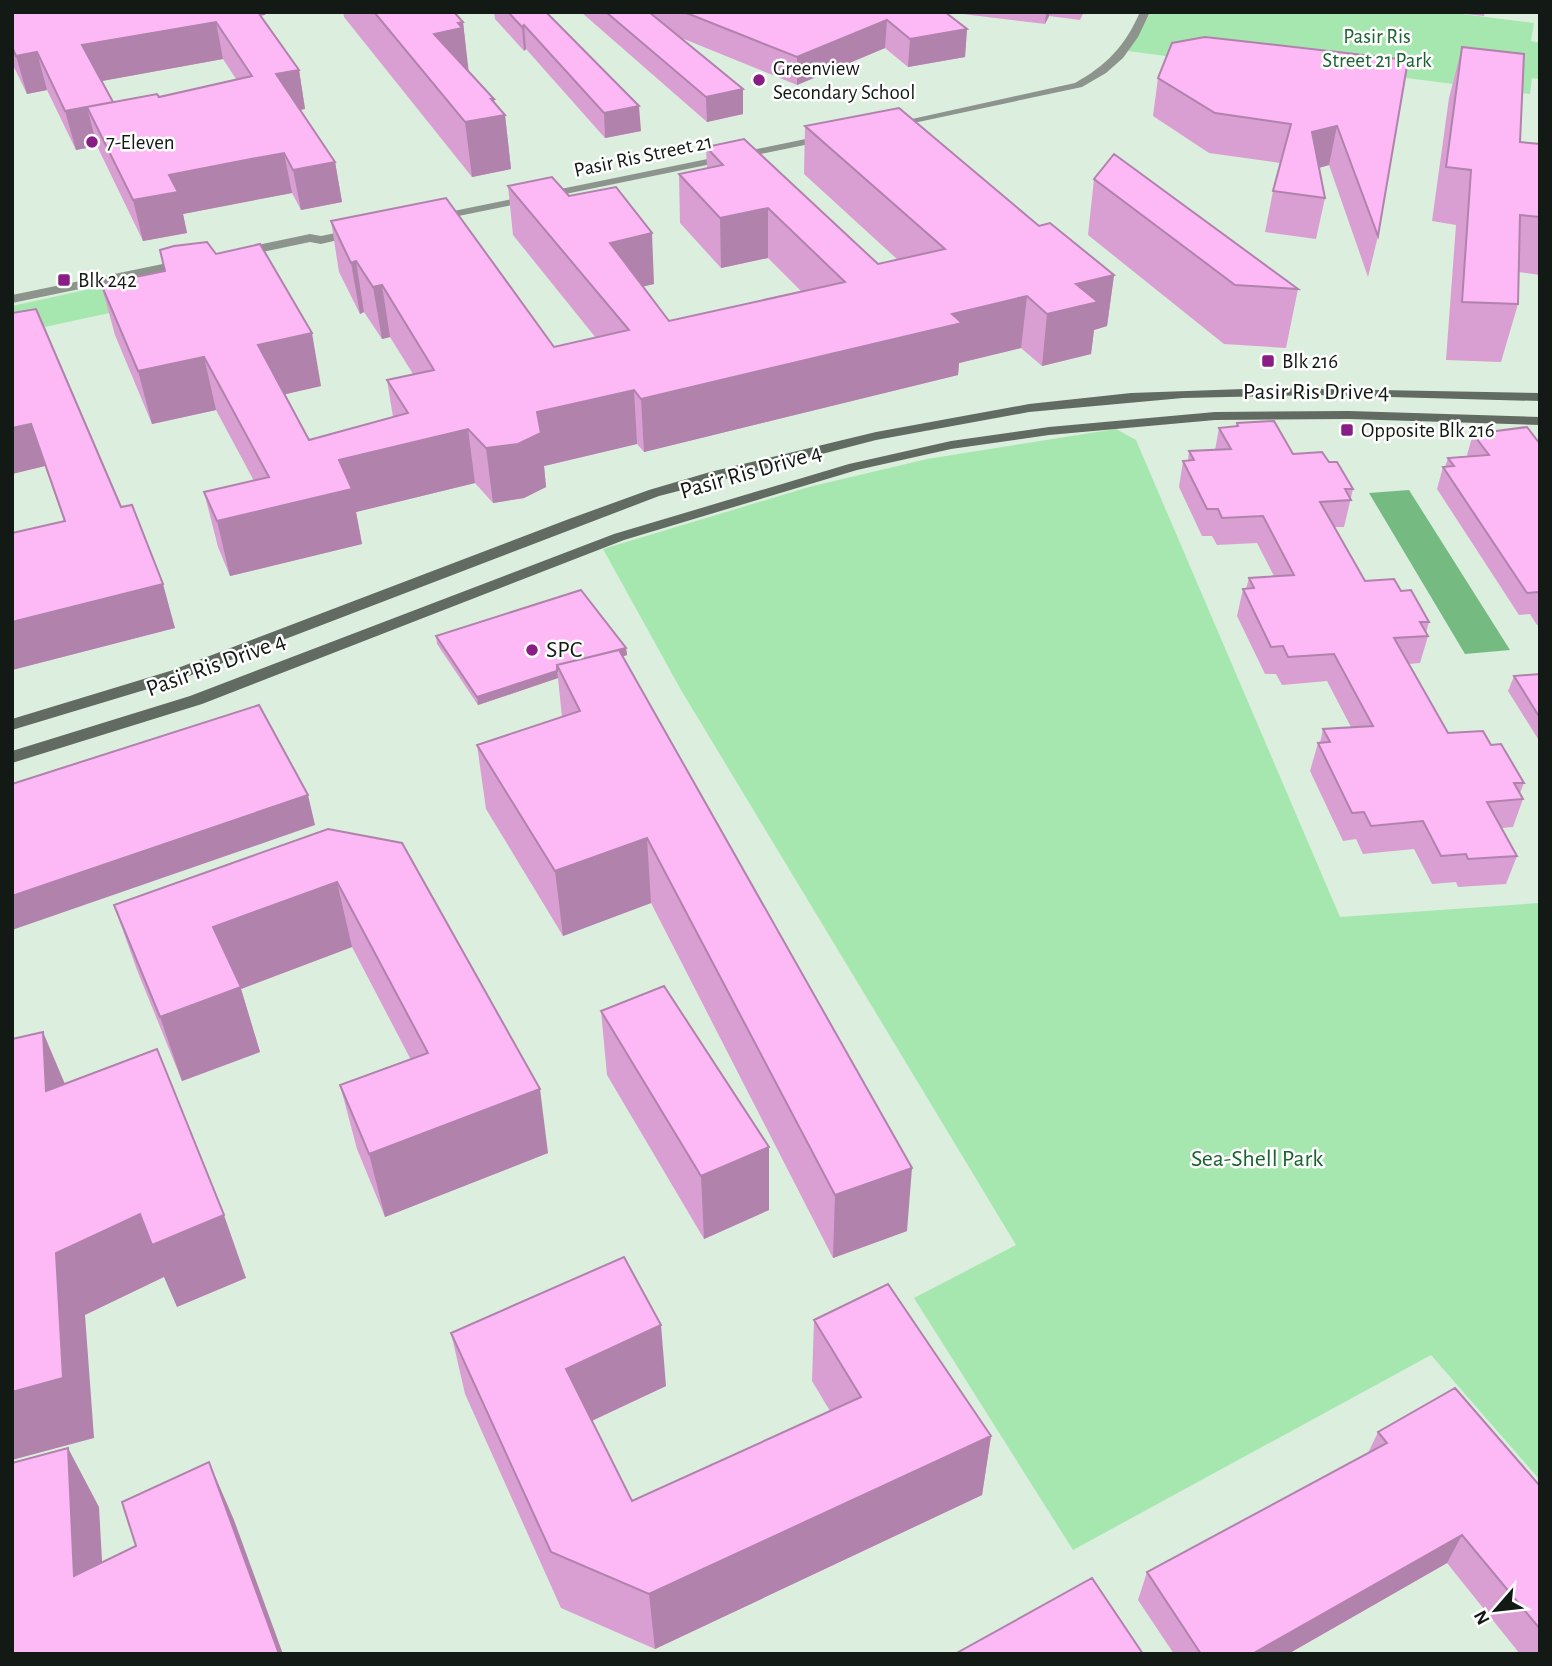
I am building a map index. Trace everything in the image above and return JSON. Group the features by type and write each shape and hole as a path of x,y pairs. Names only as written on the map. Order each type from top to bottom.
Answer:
{"street":[{"path":"875,128 1078,85 1096,75 1128,48 1145,12"},
{"name":"Pasir Ris Street 21","path":"425,219 835,136"},
{"path":"220,256 310,238 321,240 365,231"},
{"path":"236,263 315,247 321,240"},
{"path":"12,299 207,259"},
{"path":"12,309 196,271"},
{"name":"Pasir Ris Drive 4","path":"12,724 47,716 223,657 656,492 879,434 1026,408 1182,394 1382,393 1540,397"},
{"name":"Pasir Ris Drive 4","path":"12,757 196,699 619,537 854,467 951,445 1049,431 1215,416 1349,415 1540,421"}],"green space":[{"name":"Pasir Ris Street 21 Park","path":"1151,12 1446,12 1534,23 1531,41 1540,43 1540,79 1532,78 1530,94 1399,77 1396,87 1128,51"},
{"path":"149,276 161,302 12,334 12,306"},
{"name":"Sea-Shell Park","path":"1116,429 1136,440 1340,917 1540,903 1540,1480 1431,1355 1073,1550 914,1298 1016,1245 681,690 603,549 809,487 927,459"}],"shaded area":[{"path":"1409,490 1510,650 1465,654 1369,493"}],"building":[{"path":"12,12 263,12 264,14 260,15 299,70 276,74 335,162 293,170 284,153 251,159 169,175 178,192 133,200 87,107 157,94 159,97 252,76 216,22 82,45 113,102 65,111 37,52 16,56 12,47"},
{"path":"374,12 454,12 463,22 458,23 462,28 434,34 494,99 491,99 505,115 465,122"},
{"path":"508,12 546,12 639,106 604,113 524,25 522,27"},
{"path":"606,12 649,12 743,89 706,97"},
{"path":"684,12 945,12 967,29 910,39 887,20 797,57"},
{"path":"1205,37 1408,60 1378,236 1337,126 1312,132 1325,198 1273,191 1291,124 1215,113 1158,78 1172,43"},
{"path":"1462,47 1524,54 1520,142 1540,144 1540,217 1520,215 1518,304 1462,302 1471,170 1446,167"},
{"path":"899,108 1039,226 1050,223 1114,275 1076,284 1098,302 1047,314 1027,296 952,314 962,323 641,399 634,390 537,412 541,433 518,444 486,448 468,429 339,460 352,489 217,521 204,492 269,477 204,357 138,371 101,284 165,271 160,250 174,246 207,242 216,254 260,244 312,333 258,345 309,440 408,413 387,380 434,370 382,285 373,287 356,261 351,263 331,221 446,198 554,347 629,330 508,186 552,177 569,196 616,187 652,233 610,243 669,321 845,282 768,208 720,218 679,174 723,165 706,147 744,139 878,264 945,249 805,126"},
{"path":"1114,154 1298,289 1235,285 1094,179"},
{"path":"36,309 121,507 132,505 163,584 12,622 12,533 65,521 31,424 12,428 12,313"},
{"path":"1274,421 1293,454 1322,452 1329,462 1337,462 1353,489 1345,489 1351,500 1320,502 1365,581 1394,579 1401,591 1411,590 1429,622 1420,622 1428,636 1394,638 1448,733 1483,731 1491,745 1501,744 1524,783 1514,783 1523,799 1487,802 1517,856 1468,859 1466,854 1441,856 1423,821 1371,826 1364,812 1352,813 1318,743 1330,742 1323,729 1373,726 1334,654 1288,657 1283,646 1271,647 1243,589 1254,588 1249,578 1294,575 1263,516 1222,518 1218,509 1207,509 1183,461 1194,460 1189,451 1231,449 1219,428 1238,426 1237,423"},
{"path":"1527,427 1540,444 1540,595 1538,592 1527,593 1443,467 1454,466 1448,458 1489,455 1473,434"},
{"name":"SPC","path":"581,590 626,648 557,665 557,671 477,697 436,636"},
{"path":"619,650 912,1168 835,1195 647,838 555,871 477,745 580,711 557,665"},
{"path":"1540,674 1540,718 1514,676"},
{"path":"259,705 308,795 12,896 12,784"},
{"path":"328,829 402,843 540,1089 369,1154 340,1085 428,1053 337,882 213,927 241,987 160,1017 114,905"},
{"path":"664,986 769,1147 701,1176 601,1011"},
{"path":"43,1032 46,1091 157,1049 224,1215 152,1245 140,1214 56,1253 63,1378 12,1392 12,1039"},
{"path":"624,1257 661,1325 566,1369 632,1501 861,1397 814,1320 888,1284 991,1436 649,1594 551,1552 451,1333"},
{"path":"1455,1388 1540,1486 1540,1629 1462,1535 1252,1654 1201,1654 1147,1572 1387,1443 1378,1432"},
{"path":"68,1448 74,1576 136,1546 122,1502 209,1462 279,1654 12,1654 12,1463"},
{"path":"1092,1578 1143,1654 955,1654"}],"place":[{"name":"Greenview Secondary School","path":"759,80"},
{"name":"7-Eleven","path":"92,142"},
{"name":"Blk 242","path":"64,280"},
{"name":"Blk 216","path":"1268,361"},
{"name":"Opposite Blk 216","path":"1347,430"},
{"name":"SPC","path":"532,650"}]}
